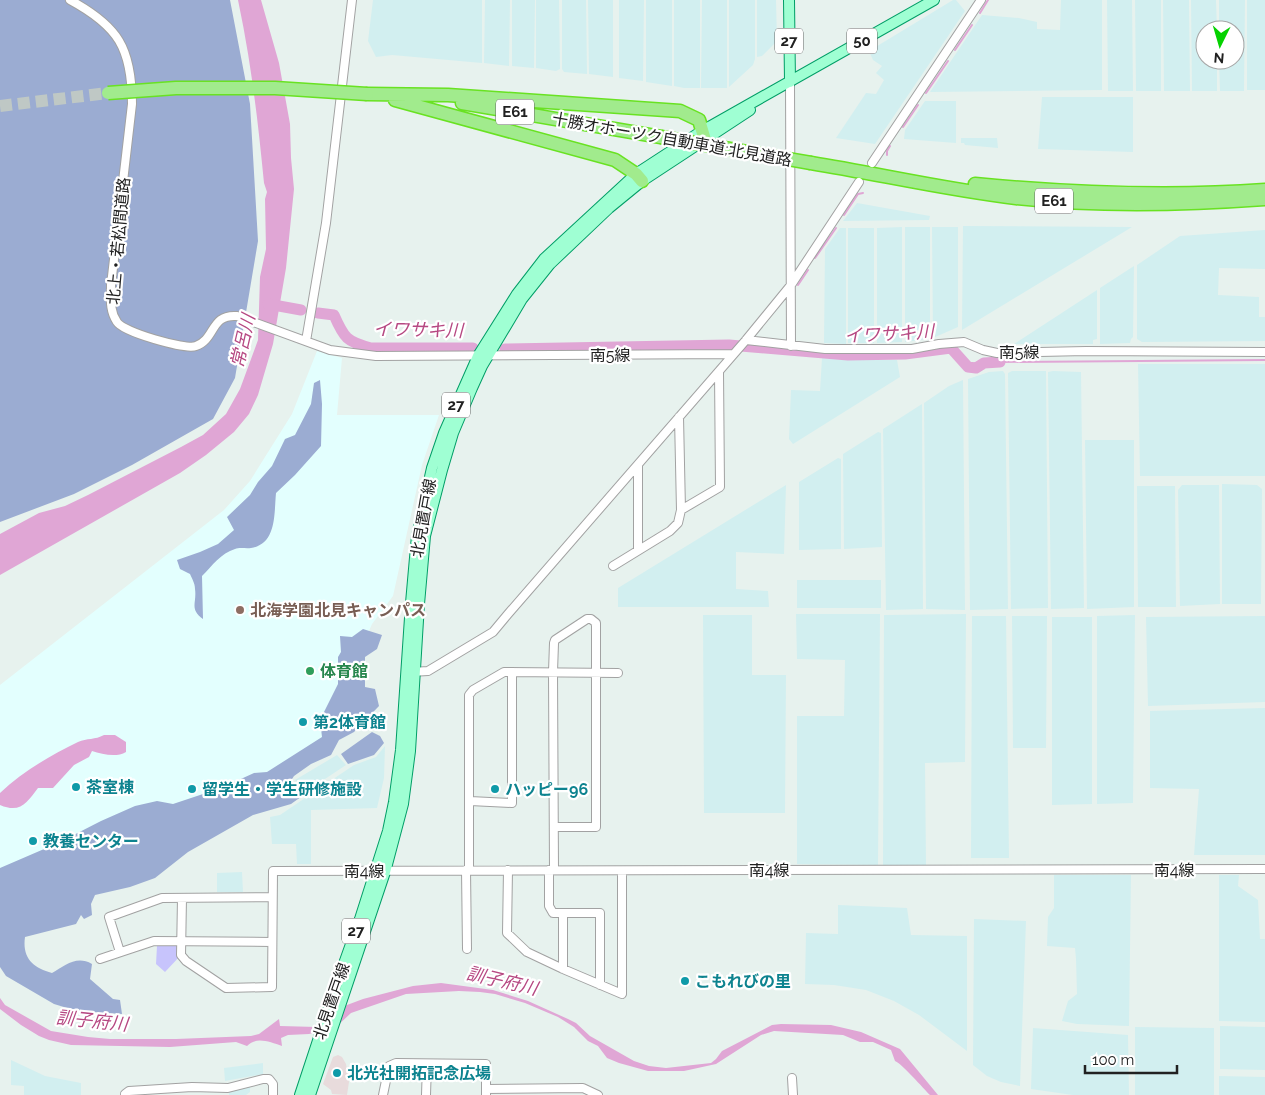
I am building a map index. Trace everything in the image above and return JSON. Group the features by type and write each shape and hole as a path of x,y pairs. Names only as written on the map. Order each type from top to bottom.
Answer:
{"highway":[{"name":"十勝オホーツク自動車道;北見道路","path":"108,93 176,88 275,88 446,101 1016,198 1070,203 1127,205 1265,199"},
{"path":"367,94 448,95 680,111 699,120 703,135"},
{"path":"367,94 427,108 615,160 639,178"},
{"name":"十勝オホーツク自動車道;北見道路","path":"846,169 1017,188 1124,194 1265,190"}],"main road":[{"name":"27","path":"789,0 790,82"},
{"name":"北見置戸線","path":"310,1095 380,871 394,802 401,750 425,536 432,502 453,433 483,356 522,299 550,264 639,178 777,88 934,0"},
{"name":"北見置戸線","path":"300,1095 360,919 380,871"}],"street":[{"name":"北上・若松間道路","path":"70,0 99,18 113,32 129,64 132,78 132,104 111,285 111,310 118,324 133,332 184,347 196,346 204,342 220,319 228,315 237,316 330,350 376,356 483,356"},
{"path":"303,340 326,222 352,0"},
{"path":"872,163 981,0"},
{"path":"790,82 790,346"},
{"path":"411,672 428,671 492,632 743,344 791,285 859,182"},
{"name":"南5線","path":"743,344 825,349 912,349 956,341 997,353 1086,351 1265,352"},
{"name":"南5線","path":"483,356 733,354"},
{"path":"681,510 720,487 719,372"},
{"path":"613,566 670,531 678,523 681,510 679,417"},
{"path":"638,466 638,550"},
{"path":"554,827 596,826 596,623 590,619 555,640 554,827 549,906 553,913 600,913 600,986"},
{"path":"467,949 470,801 469,695 473,690 504,672 618,673"},
{"path":"470,801 512,803 512,672"},
{"name":"南4線","path":"272,897 273,871 1265,869"},
{"path":"508,870 507,933 527,952 600,986 622,994 622,871"},
{"path":"120,952 109,917 162,898 272,897 272,987 226,988 186,961 181,955 183,942 182,898"},
{"path":"563,913 564,970"},
{"path":"100,959 154,941 272,942"},
{"path":"383,1095 389,1066 396,1064 486,1064 486,1092 583,1088 598,1095"},
{"path":"426,1064 426,1095"},
{"path":"792,1078 793,1095"},
{"path":"125,1094 129,1091 192,1087 228,1088 269,1079 273,1084 273,1095"}],"shaded area":[{"path":"0,0 230,0 250,104 258,241 235,378 213,419 132,465 74,494 0,522"},
{"path":"238,0 261,0 279,63 290,124 294,189 286,268 273,344 258,395 249,414 234,432 206,455 180,473 0,575 0,534 39,513 65,506 88,495 203,435 226,414 240,389 258,340 260,277 266,249 265,199 267,192 264,183 257,114"},
{"path":"373,0 482,0 482,63 392,55 376,57 368,41"},
{"path":"485,0 510,0 509,66 484,63"},
{"path":"512,0 535,0 534,68 512,66"},
{"path":"536,0 559,0 560,69 556,71 536,68"},
{"path":"562,0 586,0 587,74 564,72 562,69"},
{"path":"588,0 613,0 613,77 589,74"},
{"path":"619,0 644,0 643,81 619,78"},
{"path":"646,0 672,0 672,86 646,82"},
{"path":"674,0 700,0 700,88 674,86"},
{"path":"702,0 727,0 727,88 701,88"},
{"path":"729,0 755,0 755,59 753,65 729,87"},
{"path":"757,0 776,0 777,41 762,56 757,57"},
{"path":"953,0 956,0 965,11 875,144 836,138 866,93 876,94 884,80 876,73 882,66 873,60 869,51"},
{"path":"1061,0 1102,0 1102,90 930,92 982,15 1019,18 1037,22 1037,29 1060,30"},
{"path":"1107,0 1132,0 1133,91 1108,91"},
{"path":"1135,0 1161,0 1161,91 1136,91"},
{"path":"1163,0 1189,0 1190,91 1164,91"},
{"path":"1191,0 1216,0 1217,20 1195,20 1195,70 1217,70 1217,91 1192,91"},
{"path":"1219,0 1245,0 1245,20 1219,20"},
{"path":"1247,0 1265,0 1265,90 1247,90"},
{"path":"1219,70 1244,70 1244,91 1220,91"},
{"path":"1042,97 1133,97 1133,152 1038,149"},
{"path":"925,101 956,101 956,143 904,139 905,130"},
{"path":"961,138 997,138 998,148 965,145 961,143"},
{"path":"857,203 930,216 929,220 843,221"},
{"path":"963,226 1132,227 962,330"},
{"path":"902,227 902,342 877,343 877,228"},
{"path":"905,227 930,227 930,339 905,342"},
{"path":"932,227 958,227 958,327 933,338"},
{"path":"840,228 846,228 846,344 824,343 825,249"},
{"path":"848,228 874,228 874,343 848,343"},
{"path":"1265,230 1265,269 1219,268 1218,295 1259,297 1259,317 1265,317 1265,341 1142,342 1137,339 1137,265 1180,236"},
{"path":"1134,266 1133,337 1130,343 1100,344 1100,288"},
{"path":"1097,290 1097,339 1093,340 1093,344 1014,344"},
{"name":"北海学園北見キャンパス","path":"317,351 342,358 337,415 439,415 422,465 393,596 372,624 335,709 326,740 267,775 0,872 0,685 224,510 250,481 292,414"},
{"path":"822,358 897,360 900,377 793,444 789,439 791,390 820,391"},
{"path":"1138,364 1265,364 1265,476 1140,476"},
{"path":"1003,371 1005,374 1008,609 970,610 968,379 989,372"},
{"path":"1012,371 1046,371 1048,608 1011,609 1008,373"},
{"path":"1048,372 1081,372 1084,608 1051,609"},
{"path":"320,380 322,404 321,446 276,493 274,518 266,541 251,548 239,548 230,551 217,560 202,576 203,619 196,612 194,606 195,587 190,574 180,569 177,560 218,544 234,530 227,517 250,495 272,466 285,439 295,435 311,404 314,383"},
{"path":"963,380 965,610 926,609 924,403 949,386"},
{"path":"922,404 923,609 886,610 883,429"},
{"path":"878,432 881,433 882,547 844,549 843,454"},
{"path":"1085,440 1134,440 1134,607 1087,609"},
{"path":"838,458 841,459 841,549 799,550 799,482"},
{"path":"1222,484 1257,485 1262,489 1261,604 1222,604"},
{"path":"786,485 784,554 736,552 736,589 768,591 769,607 618,607 618,588"},
{"path":"1182,485 1219,485 1220,604 1180,606 1178,490"},
{"path":"1137,486 1175,486 1176,607 1138,607"},
{"path":"797,580 881,580 881,608 797,608"},
{"path":"796,614 880,614 878,865 797,864 797,716 844,716 845,660 797,659"},
{"path":"966,614 965,762 925,763 926,865 883,865 884,615"},
{"path":"703,615 752,615 752,675 786,675 785,813 704,813"},
{"path":"1135,615 1133,803 1097,804 1097,616"},
{"path":"972,616 1006,616 1009,858 971,858"},
{"path":"1012,616 1047,616 1046,748 1013,748"},
{"path":"1265,616 1265,702 1148,706 1146,617"},
{"path":"1052,617 1092,617 1092,804 1052,805"},
{"path":"363,629 382,635 377,649 365,657 365,687 375,689 379,706 354,732 339,740 331,755 311,764 294,776 290,782 305,794 291,804 253,815 188,852 155,878 130,887 95,895 91,904 92,915 84,919 81,915 76,924 25,937 27,956 34,965 45,971 52,973 76,961 92,964 90,979 113,999 120,1000 122,1014 77,1011 54,1004 6,976 0,967 0,868 135,806 157,801 173,804 221,788 254,773 267,772 322,737 320,720 338,684 338,657 341,652 340,636 352,637"},
{"path":"1265,708 1265,855 1194,855 1199,789 1150,788 1150,711"},
{"path":"372,732 380,736 384,743 374,755 348,764 341,754"},
{"path":"104,735 115,735 126,742 126,752 113,755 92,751 89,757 74,765 53,788 38,788 27,802 18,807 13,808 0,805 0,793 27,771 78,742"},
{"path":"385,746 384,778 377,808 311,810 311,864 297,864 296,844 272,844 270,817 280,815 354,765 376,757"},
{"path":"337,755 346,765 307,791 295,780"},
{"path":"242,872 243,892 217,892 217,873"},
{"path":"1054,875 1131,875 1129,1026 1077,1024 1062,1021 1068,1001 1077,994 1076,959 1075,948 1047,946 1048,917 1054,908"},
{"path":"1219,875 1239,875 1238,886 1258,900 1260,939 1265,939 1265,1022 1219,1021"},
{"path":"838,905 907,908 911,935 967,936 967,1051 919,1015 894,1001 866,990 834,985 805,984 806,933 838,934"},
{"path":"974,919 1026,921 1020,1086 1001,1082 987,1076 973,1065"},
{"path":"154,941 183,942 181,955 165,972 156,964 157,946"},
{"name":"訓子府川","path":"441,983 493,990 528,1001 576,1023 590,1036 634,1061 649,1066 666,1068 711,1063 722,1051 772,1025 831,1025 861,1032 900,1049 938,1095 930,1095 895,1061 891,1050 873,1042 860,1042 843,1035 774,1031 761,1035 716,1064 684,1071 648,1071 607,1058 598,1046 588,1041 574,1027 558,1017 525,1003 495,994 480,992 459,991 406,994 351,1013 335,1028 309,1034 288,1035 281,1038 282,1046 259,1041 255,1041 247,1046 236,1042 170,1047 71,1045 39,1036 0,1009 0,998 5,1005 51,1031 88,1037 176,1039 251,1036 259,1034 279,1019 280,1026 317,1027 323,1024 339,1008 363,999 413,986"},
{"path":"1220,1026 1265,1027 1265,1070 1220,1069"},
{"path":"1135,1027 1214,1028 1214,1095 1135,1095"},
{"path":"1033,1028 1128,1035 1129,1095 1073,1095 1031,1089"},
{"name":"北光社開拓記念広場","path":"338,1055 342,1057 346,1064 349,1082 347,1095 332,1094 331,1090 323,1084 333,1057"},
{"path":"11,1060 45,1076 81,1083 81,1095 24,1095 24,1086 11,1085"},
{"path":"263,1063 263,1074 225,1081 224,1068"},
{"path":"1219,1076 1265,1077 1265,1095 1219,1095"},
{"path":"250,1086 250,1092 246,1095 229,1095 229,1090"}],"waterway":[{"path":"980,13 988,0"},
{"path":"955,50 972,25"},
{"path":"926,93 948,61"},
{"path":"903,127 918,105"},
{"path":"887,155 890,146"},
{"path":"844,215 858,194 863,193"},
{"path":"815,258 836,228"},
{"path":"798,285 808,270"},
{"name":"イワサキ川","path":"268,304 301,310"},
{"name":"イワサキ川","path":"318,313 334,315 347,338 357,344 371,348 473,348"},
{"name":"イワサキ川","path":"505,349 729,345 848,355 905,354 951,348 968,367 976,368 984,363 1000,362"},
{"name":"イワサキ川","path":"1000,362 1265,360"}],"tunnel":[{"path":"0,106 108,93"}],"place":[{"name":"北海学園北見キャンパス","path":"240,610"},
{"name":"体育館","path":"310,671"},
{"name":"第2体育館","path":"303,722"},
{"name":"茶室棟","path":"76,787"},
{"name":"留学生・学生研修施設","path":"192,789"},
{"name":"ハッピー96","path":"495,789"},
{"name":"教養センター","path":"33,841"},
{"name":"こもれびの里","path":"685,981"},
{"name":"北光社開拓記念広場","path":"337,1073"}],"water label":[{"name":"常呂川","path":"243,341"}]}
